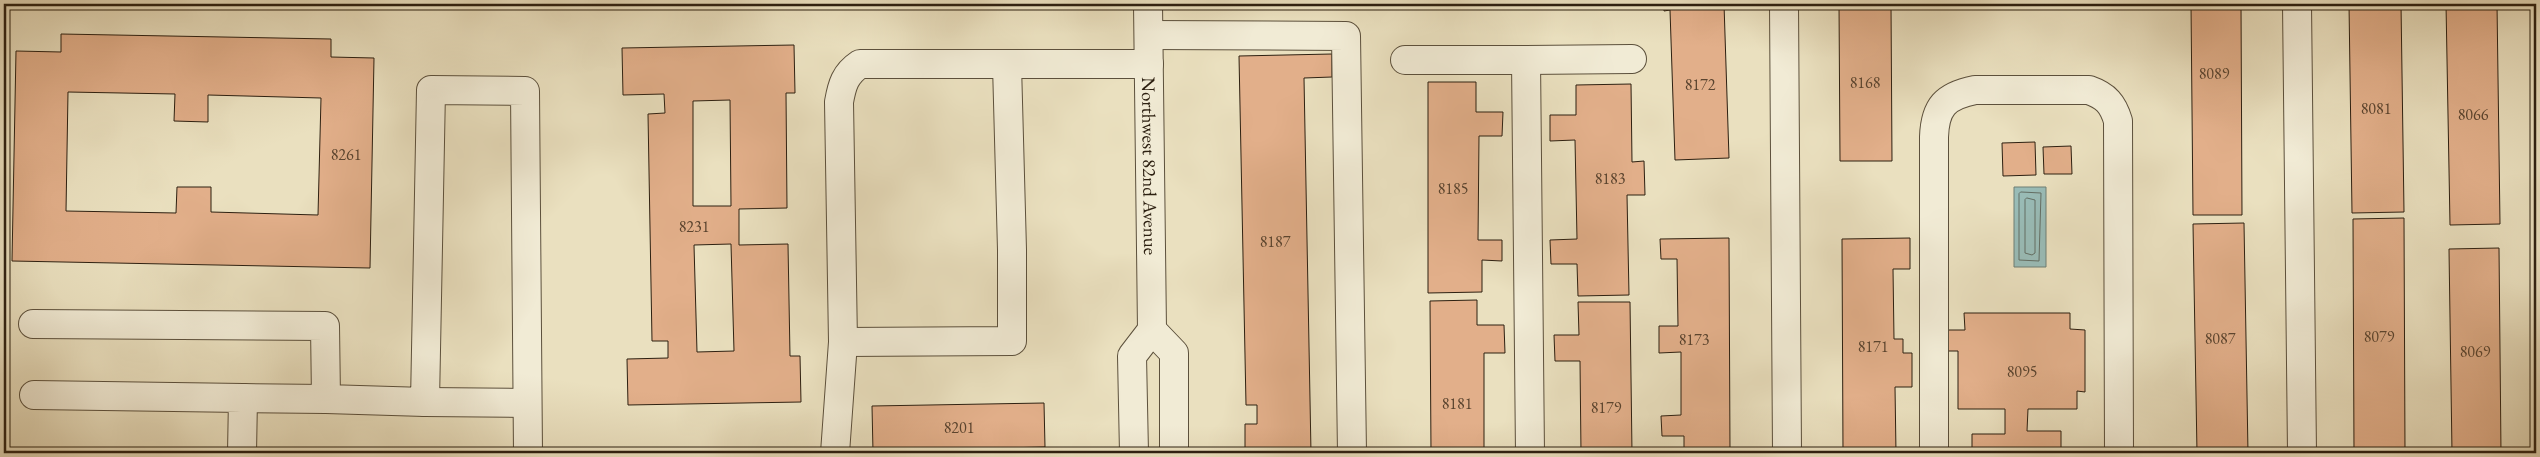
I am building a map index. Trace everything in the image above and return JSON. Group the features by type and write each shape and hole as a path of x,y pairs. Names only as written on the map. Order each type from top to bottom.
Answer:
{"street":[{"name":"Northwest 82nd Avenue","path":"1148,4 1152,330"},
{"path":"1784,4 1787,453"},
{"path":"2298,4 2302,453"},
{"path":"1149,35 1346,36 1352,453"},
{"path":"1405,60 1632,59"},
{"path":"1526,60 1530,453"},
{"path":"835,453 843,342 839,102 842,85 848,72 860,64 1149,64"},
{"path":"843,342 1012,341 1012,250 1007,64"},
{"path":"425,402 431,90 525,91 528,453"},
{"path":"1934,453 1934,137 1938,110 1947,100 1960,93 1974,90 2089,90 2101,94 2111,102 2118,121 2119,453"},
{"path":"33,324 325,326 326,399"},
{"path":"1134,453 1132,356 1152,330 1174,353 1174,453"},
{"path":"34,395 527,403"},
{"path":"242,453 243,398"}],"water":[{"path":"2014,187 2046,187 2046,267 2014,267"}],"building":[{"path":"1664,4 1724,4 1729,158 1675,160 1670,10 1664,11"},
{"path":"1839,4 1891,4 1892,161 1840,161"},
{"path":"2191,4 2241,4 2242,215 2193,215"},
{"path":"2349,4 2401,4 2404,212 2352,213"},
{"path":"2446,4 2497,4 2500,224 2450,225"},
{"path":"61,34 331,39 331,57 374,58 370,268 12,261 16,51 61,52","holes":["68,92 175,94 174,121 208,122 208,95 321,98 318,215 211,212 211,187 177,187 176,213 66,211"]},
{"path":"794,45 795,93 786,93 787,208 739,209 739,245 788,244 790,356 800,356 801,402 628,405 627,359 668,358 668,341 652,341 648,114 665,113 664,94 623,95 622,48","holes":["730,100 731,206 693,206 693,101","731,244 734,351 697,352 694,245"]},
{"path":"1332,54 1332,77 1304,78 1311,453 1245,453 1245,424 1257,424 1257,405 1246,405 1239,56"},
{"path":"1428,82 1476,82 1476,112 1503,112 1502,136 1479,136 1478,240 1502,240 1502,261 1482,260 1482,292 1428,293"},
{"path":"1631,84 1632,162 1644,161 1645,195 1627,195 1629,295 1578,296 1577,264 1551,264 1550,240 1577,239 1575,140 1550,141 1550,115 1576,115 1576,85"},
{"path":"2035,142 2036,175 2003,176 2002,143"},
{"path":"2071,146 2072,174 2044,174 2043,147"},
{"path":"2404,218 2405,453 2354,453 2353,219"},
{"path":"2244,223 2248,453 2197,453 2193,224"},
{"path":"1729,238 1730,453 1684,453 1684,436 1662,436 1661,416 1681,415 1681,352 1659,353 1659,326 1678,326 1677,259 1661,259 1660,239"},
{"path":"1910,238 1910,269 1893,269 1894,339 1903,339 1903,353 1912,353 1912,387 1895,387 1896,453 1843,453 1842,239"},
{"path":"2499,248 2501,453 2452,453 2449,249"},
{"path":"1477,300 1477,325 1504,325 1505,353 1484,353 1484,453 1431,453 1430,301"},
{"path":"1578,302 1630,302 1632,453 1581,453 1580,361 1555,361 1554,335 1579,335"},
{"path":"1964,313 2070,313 2070,329 2085,330 2085,392 2077,391 2077,409 2028,409 2027,431 2061,431 2061,453 1972,453 1972,434 2005,434 2005,409 1958,409 1958,351 1947,351 1947,330 1965,330"},
{"path":"1044,403 1045,447 1003,448 1004,453 873,452 872,406"}]}
